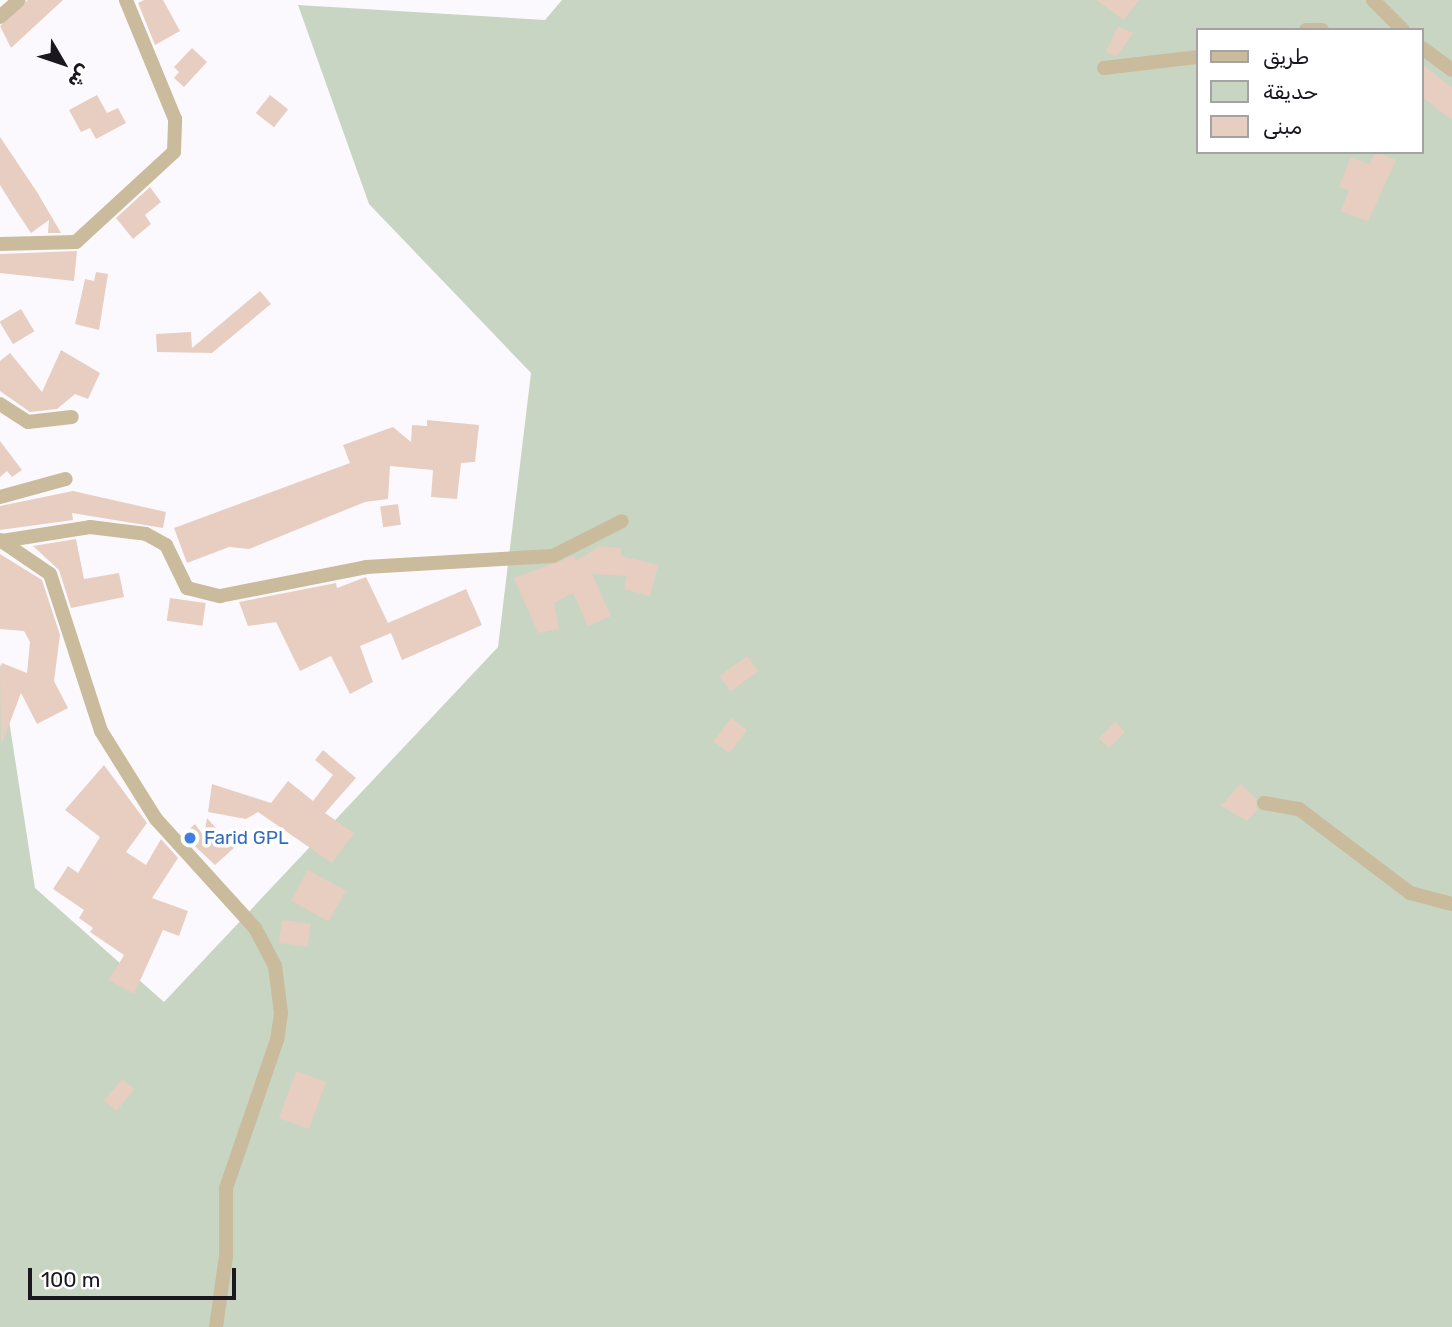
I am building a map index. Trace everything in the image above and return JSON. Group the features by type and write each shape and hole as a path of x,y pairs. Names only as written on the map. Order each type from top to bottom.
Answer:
{"street":[{"path":"0,17 19,0"},
{"path":"0,244 76,242 174,152 175,119 126,0"},
{"path":"1373,0 1401,28"},
{"path":"1424,49 1452,70"},
{"path":"1104,68 1196,57"},
{"path":"0,404 28,422 72,417"},
{"path":"0,497 66,479"},
{"path":"1,540 90,527 146,534 166,545 187,588 219,596 366,567 553,555 622,521"},
{"path":"1,540 50,574 101,731 156,819 255,928 275,966 281,1013 277,1040 226,1188 226,1256 216,1327"},
{"path":"1264,803 1299,809 1410,893 1452,904"}],"green space":[{"path":"562,0 1452,0 1452,1327 0,1327 0,662 35,888 164,1002 498,647 531,373 369,204 298,5 545,20"}],"building":[{"path":"28,0 63,0 11,48 0,26"},
{"path":"144,0 163,0 180,31 155,45 138,3"},
{"path":"1096,0 1139,0 1124,20"},
{"path":"1118,26 1133,33 1116,57 1106,52"},
{"path":"192,48 207,62 184,87 174,78 179,72 174,67"},
{"path":"1424,66 1452,88 1452,120 1424,99"},
{"path":"97,95 107,113 118,108 126,123 96,139 90,128 81,132 69,110"},
{"path":"270,95 288,109 274,127 256,113"},
{"path":"0,137 61,233 48,233 49,220 31,233 13,206 0,185"},
{"path":"1375,154 1396,160 1368,221 1341,211 1349,190 1339,187 1351,157 1369,164"},
{"path":"150,187 161,202 145,215 151,224 133,239 116,218"},
{"path":"77,251 74,281 0,273 0,254"},
{"path":"96,272 108,274 99,330 75,324 85,279 94,281"},
{"path":"260,291 271,304 212,353 157,352 156,334 191,332 192,348"},
{"path":"21,309 34,331 13,344 0,322"},
{"path":"61,350 100,373 88,399 75,394 57,409 30,412 0,391 0,361 10,353 42,392"},
{"path":"427,420 479,425 475,462 461,463 457,499 431,497 433,470 390,466 388,499 365,502 249,549 229,547 187,563 174,528 350,463 343,445 393,427 411,442 412,425 427,426"},
{"path":"0,441 22,470 12,477 7,471 0,477"},
{"path":"73,491 166,512 163,528 72,513 73,520 0,530 0,506"},
{"path":"398,504 401,525 383,527 380,507"},
{"path":"76,539 84,579 119,573 124,597 71,608 59,570 33,546"},
{"path":"600,546 621,548 621,556 658,565 650,596 624,589 627,576 592,574 611,616 588,626 573,593 554,603 559,629 538,633 514,578 574,556 576,561"},
{"path":"0,554 42,580 60,635 54,681 68,708 37,724 21,693 1,746 0,670 2,663 27,673 30,642 24,631 0,629"},
{"path":"366,577 388,623 466,589 482,625 402,660 391,633 360,646 373,682 350,694 331,656 300,671 276,622 248,626 239,602 336,583 337,588"},
{"path":"170,598 206,603 202,626 167,621"},
{"path":"747,656 758,671 731,691 719,676"},
{"path":"731,718 747,730 730,753 714,741"},
{"path":"1115,722 1125,732 1109,748 1099,738"},
{"path":"323,750 356,778 325,813 354,833 332,863 258,812 246,819 208,812 212,784 271,803 288,781 313,801 333,775 315,760"},
{"path":"104,765 147,823 126,852 146,865 161,839 178,858 152,898 188,911 179,936 163,930 134,994 109,980 124,955 90,932 93,928 79,918 84,910 53,889 68,866 78,873 100,837 65,810"},
{"path":"1240,784 1256,798 1257,810 1247,821 1221,806"},
{"path":"207,818 234,848 215,865 183,835 195,824 204,836"},
{"path":"308,870 346,891 329,921 291,901"},
{"path":"282,920 311,924 308,947 279,943"},
{"path":"296,1071 326,1082 309,1129 279,1118"},
{"path":"122,1079 134,1089 116,1111 104,1100"}],"place":[{"name":"Farid GPL","path":"190,838"}]}
